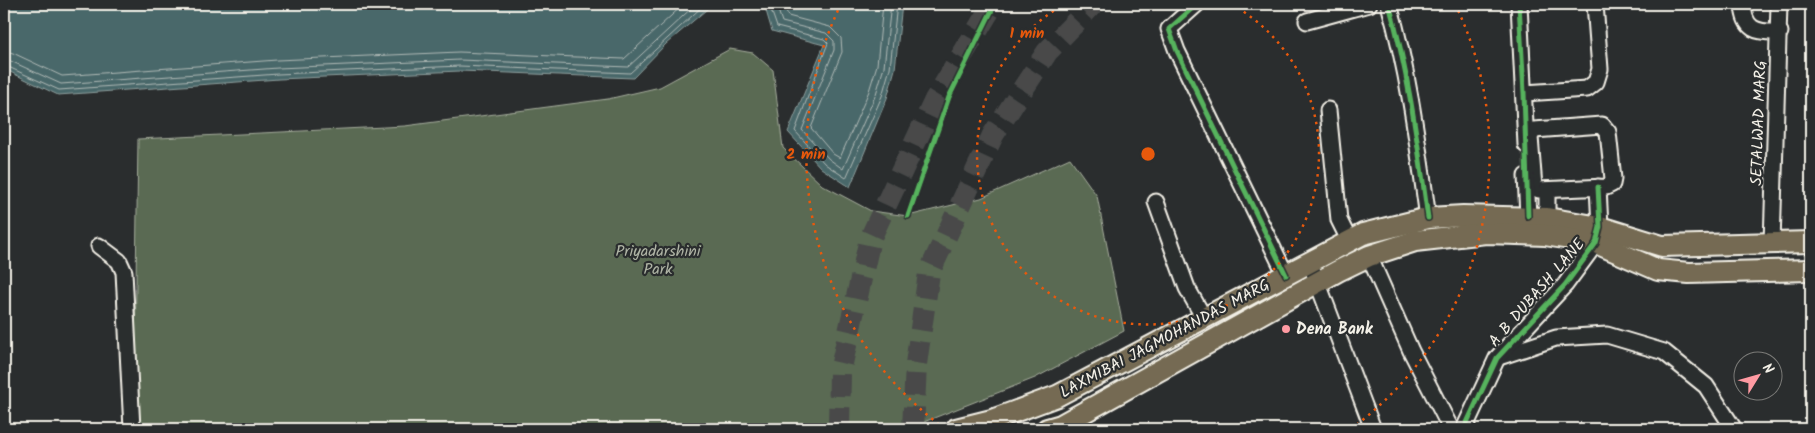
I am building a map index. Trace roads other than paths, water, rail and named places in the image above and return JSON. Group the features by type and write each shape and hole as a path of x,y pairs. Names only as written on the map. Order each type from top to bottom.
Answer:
{"main road":[{"name":"LAXMIBAI JAGMOHANDAS MARG","path":"956,429 992,420 1057,396 1364,234 1428,218 1528,216 1548,218 1598,235 1662,246 1811,242"},
{"name":"LAXMIBAI JAGMOHANDAS MARG","path":"1057,428 1317,282 1369,256 1415,241 1486,233 1598,235 1658,270 1689,273 1811,270"},
{"path":"1225,307 1236,327"}],"street":[{"path":"1197,4 1169,29 1177,51 1286,275"},
{"path":"1306,21 1369,4"},
{"path":"1389,4 1399,40 1410,99 1428,218"},
{"path":"1519,4 1528,216"},
{"path":"1524,93 1587,88 1596,82 1600,69 1595,4"},
{"path":"1743,4 1744,17 1760,33 1780,32"},
{"name":"SETALWAD MARG","path":"1772,244 1780,32 1779,4"},
{"path":"1328,110 1339,220 1350,242"},
{"path":"1602,125 1608,132 1613,179 1612,184 1598,187 1536,189 1532,182 1531,133 1538,128 1602,125"},
{"path":"1598,187 1598,235"},
{"path":"1547,190 1548,218"},
{"path":"1156,202 1187,288 1204,318"},
{"name":"A B DUBASH LANE","path":"1464,429 1497,358 1565,285 1598,235"},
{"path":"99,246 119,261 124,272 132,429"},
{"path":"1369,256 1411,351 1451,429"},
{"path":"1310,262 1373,429"},
{"path":"1497,358 1556,338 1607,335 1654,349 1664,352 1706,386 1734,429"}],"water":[{"path":"4,4 713,4 666,44 633,78 460,71 279,79 58,95 4,69"},
{"path":"764,4 902,4 895,69 887,98 850,187 821,168 788,132 824,45 772,31"}],"tunnel":[{"path":"839,429 840,372 870,239 935,100 989,11 996,4"},
{"path":"913,429 916,364 929,273 993,135 1047,52 1093,4"}],"place":[{"name":"Dena Bank","path":"1286,329"}],"park label":[{"name":"Priyadarshini Park","path":"658,260"}]}
